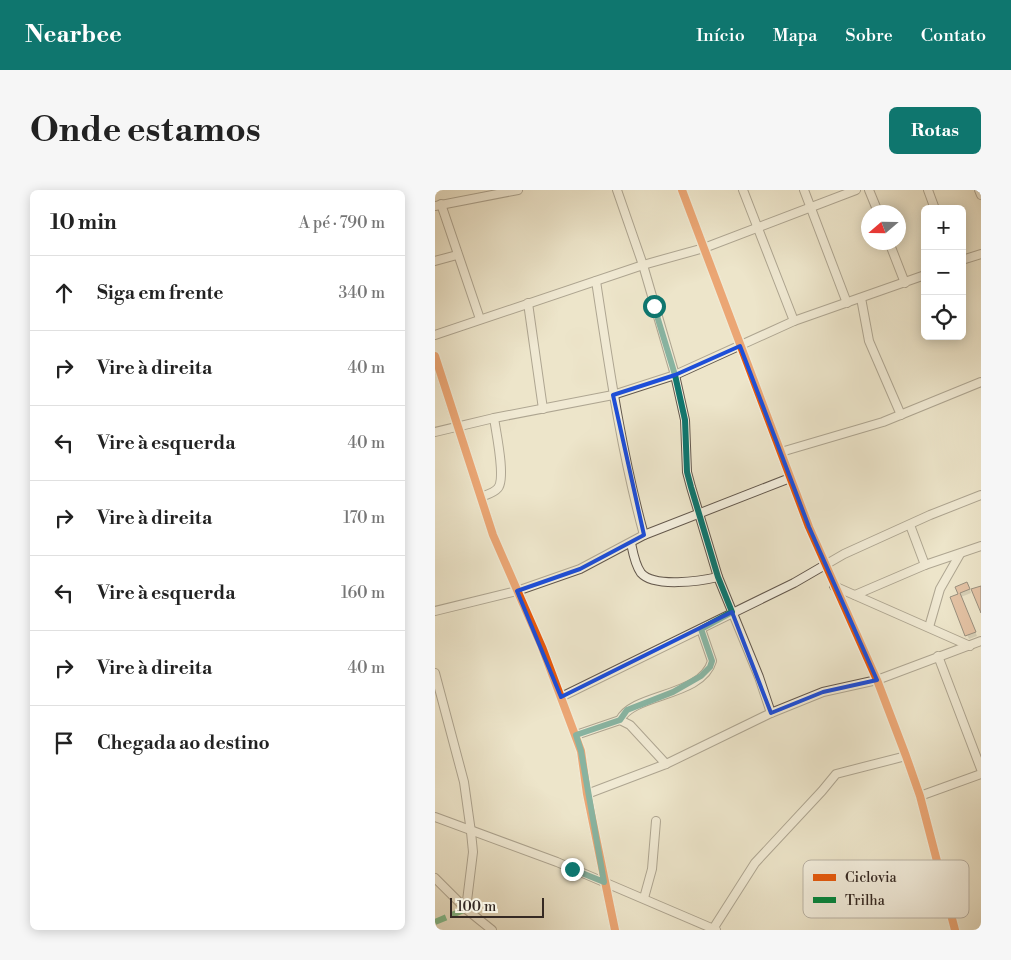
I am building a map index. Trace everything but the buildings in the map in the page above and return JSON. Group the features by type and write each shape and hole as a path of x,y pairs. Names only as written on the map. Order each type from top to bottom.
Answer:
{"street":[{"path":"480,319 438,205 499,191 518,190"},
{"path":"617,190 643,264 675,375 685,420 687,472 718,577 759,677 771,713"},
{"path":"682,190 790,478 834,586 877,680 906,756 920,796 937,860"},
{"path":"743,190 794,321"},
{"path":"804,190 847,303"},
{"path":"435,335 643,264 704,248 856,190"},
{"path":"869,190 875,205"},
{"path":"928,190 934,205"},
{"path":"979,190 981,195"},
{"path":"892,250 905,283"},
{"path":"966,259 981,254"},
{"path":"435,262 457,255"},
{"path":"435,432 494,418 613,395 675,375 794,321 921,277"},
{"path":"596,281 613,395 634,500 644,535"},
{"path":"861,298 869,341 901,416"},
{"path":"529,303 543,409"},
{"path":"435,356 493,535 542,647 576,735 581,751 587,794 615,930"},
{"path":"781,452 901,416 981,382"},
{"path":"481,497 500,486 501,475 494,418"},
{"path":"435,611 517,591 580,569 644,535 790,478"},
{"path":"561,697 794,583 826,564 981,495"},
{"path":"910,525 925,565"},
{"path":"631,543 637,566 642,574 649,578 680,582 718,577"},
{"path":"855,595 925,565 981,546"},
{"path":"929,627 940,589 960,554"},
{"path":"834,586 969,646"},
{"path":"576,735 620,720 627,710 693,682 706,672 712,661 701,629"},
{"path":"587,794 666,764 771,713 823,692 877,680 981,641"},
{"path":"938,656 981,769"},
{"path":"435,673 464,782 471,832 473,852 466,909"},
{"path":"620,720 630,726 666,764"},
{"path":"435,817 471,832 505,842 644,898 714,929 755,863 819,796 836,774 906,756"},
{"path":"920,796 981,774"},
{"path":"644,898 652,869 656,821"},
{"path":"435,878 466,909 492,930"}],"highlighted area":[{"path":"740,346 809,527 877,680 823,692 771,713 732,612 561,697 517,591 580,569 644,535 613,395 675,375"}],"marked path":[{"path":"435,922 466,909"}],"cycle path":[{"path":"682,190 809,527 877,680 906,756 920,796 937,860"},
{"path":"435,356 493,535 542,647 581,751 587,794 615,930"},
{"path":"952,918 955,930"}],"route":[{"path":"572,869 604,882 587,794 581,751 576,735 620,720 627,710 673,692 701,676 710,667 712,661 701,629 732,612 718,577 687,472 685,420 675,375 654,306"}]}
